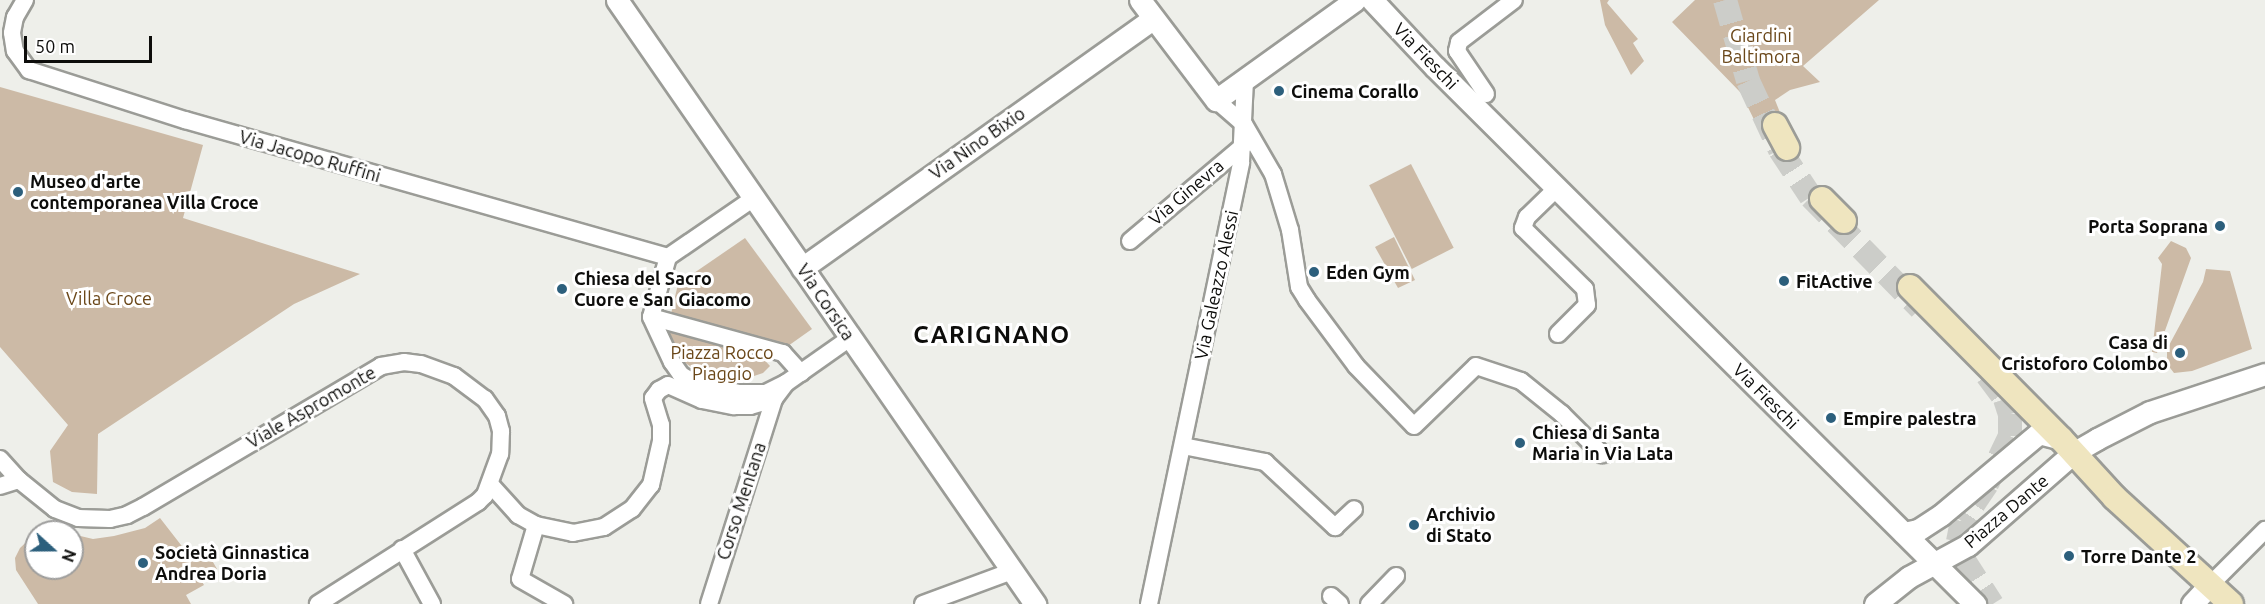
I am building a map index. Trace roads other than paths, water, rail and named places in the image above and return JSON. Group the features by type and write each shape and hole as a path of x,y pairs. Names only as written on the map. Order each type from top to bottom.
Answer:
{"main road":[{"path":"1775,125 1787,148"},
{"path":"1822,200 1844,221"},
{"path":"1910,287 2020,397 2115,498 2231,604"}],"street":[{"name":"Via Jacopo Ruffini","path":"25,0 15,17 12,33 15,51 28,70 57,82 668,257"},
{"name":"Via Corsica","path":"617,0 1035,604"},
{"path":"1140,0 1216,100 1244,124 1273,174 1280,193 1299,287 1356,366 1414,426 1476,366 1521,381 1562,414 1602,454"},
{"path":"1216,100 1355,0"},
{"name":"Via Fieschi","path":"1372,0 1435,67 1975,604"},
{"path":"1486,94 1457,51 1459,42 1514,0"},
{"name":"Via Nino Bixio","path":"802,268 1153,19"},
{"name":"Via Galeazzo Alessi","path":"1149,604 1244,145 1245,79"},
{"name":"Via Ginevra","path":"1130,241 1244,145"},
{"path":"1558,187 1527,217 1523,228 1585,289 1587,304 1558,334"},
{"path":"754,198 668,257 651,317 672,362 681,375 693,382 728,391 766,393 786,383 850,338"},
{"path":"651,317 783,353 801,373"},
{"name":"Viale Aspromonte","path":"19,480 55,509 78,518 110,519 127,515 381,366 404,362 421,364 454,376 485,399 492,408 501,430 501,444 490,484 478,502 408,553 318,604"},
{"name":"Piazza Dante","path":"1875,604 1909,577 1968,545 2067,446 2180,401 2265,374"},
{"path":"490,484 518,515 536,525 573,532 604,527 632,509 647,491 655,473 662,432 653,398 658,390 669,385 702,400 734,406 750,406 774,399 786,383"},
{"name":"Corso Mentana","path":"709,604 774,399"},
{"path":"1904,533 1918,530 1941,515 2039,433 2067,446"},
{"path":"1183,446 1265,462 1335,527 1354,509"},
{"path":"0,459 19,480 0,486"},
{"path":"536,525 520,579 564,604"},
{"path":"2192,604 2265,530"},
{"path":"408,553 432,604"},
{"path":"408,553 442,604"},
{"path":"923,604 1012,570"},
{"path":"1369,604 1396,576"}],"tunnel":[{"path":"1725,0 1748,81 1780,150 1811,197 1920,308"},
{"path":"1987,375 2005,399 2010,414 2010,436 1987,484 1962,521 1958,542 1963,559 1992,604"}],"place":[{"name":"Cinema Corallo","path":"1279,91"},
{"name":"Museo d'arte contemporanea Villa Croce","path":"18,192"},
{"name":"Porta Soprana","path":"2220,226"},
{"name":"Eden Gym","path":"1314,272"},
{"name":"FitActive","path":"1784,281"},
{"name":"Chiesa del Sacro Cuore e San Giacomo","path":"562,289"},
{"name":"Casa di Cristoforo Colombo","path":"2180,353"},
{"name":"Empire palestra","path":"1831,418"},
{"name":"Chiesa di Santa Maria in Via Lata","path":"1520,443"},
{"name":"Archivio di Stato","path":"1414,525"},
{"name":"Torre Dante 2","path":"2069,556"},
{"name":"Società Ginnastica Andrea Doria","path":"143,563"}],"district":[{"name":"CARIGNANO","path":"992,335"}],"park label":[{"name":"Giardini Baltimora","path":"1761,46"},
{"name":"Villa Croce","path":"109,298"},
{"name":"Piazza Rocco Piaggio","path":"722,364"}]}
